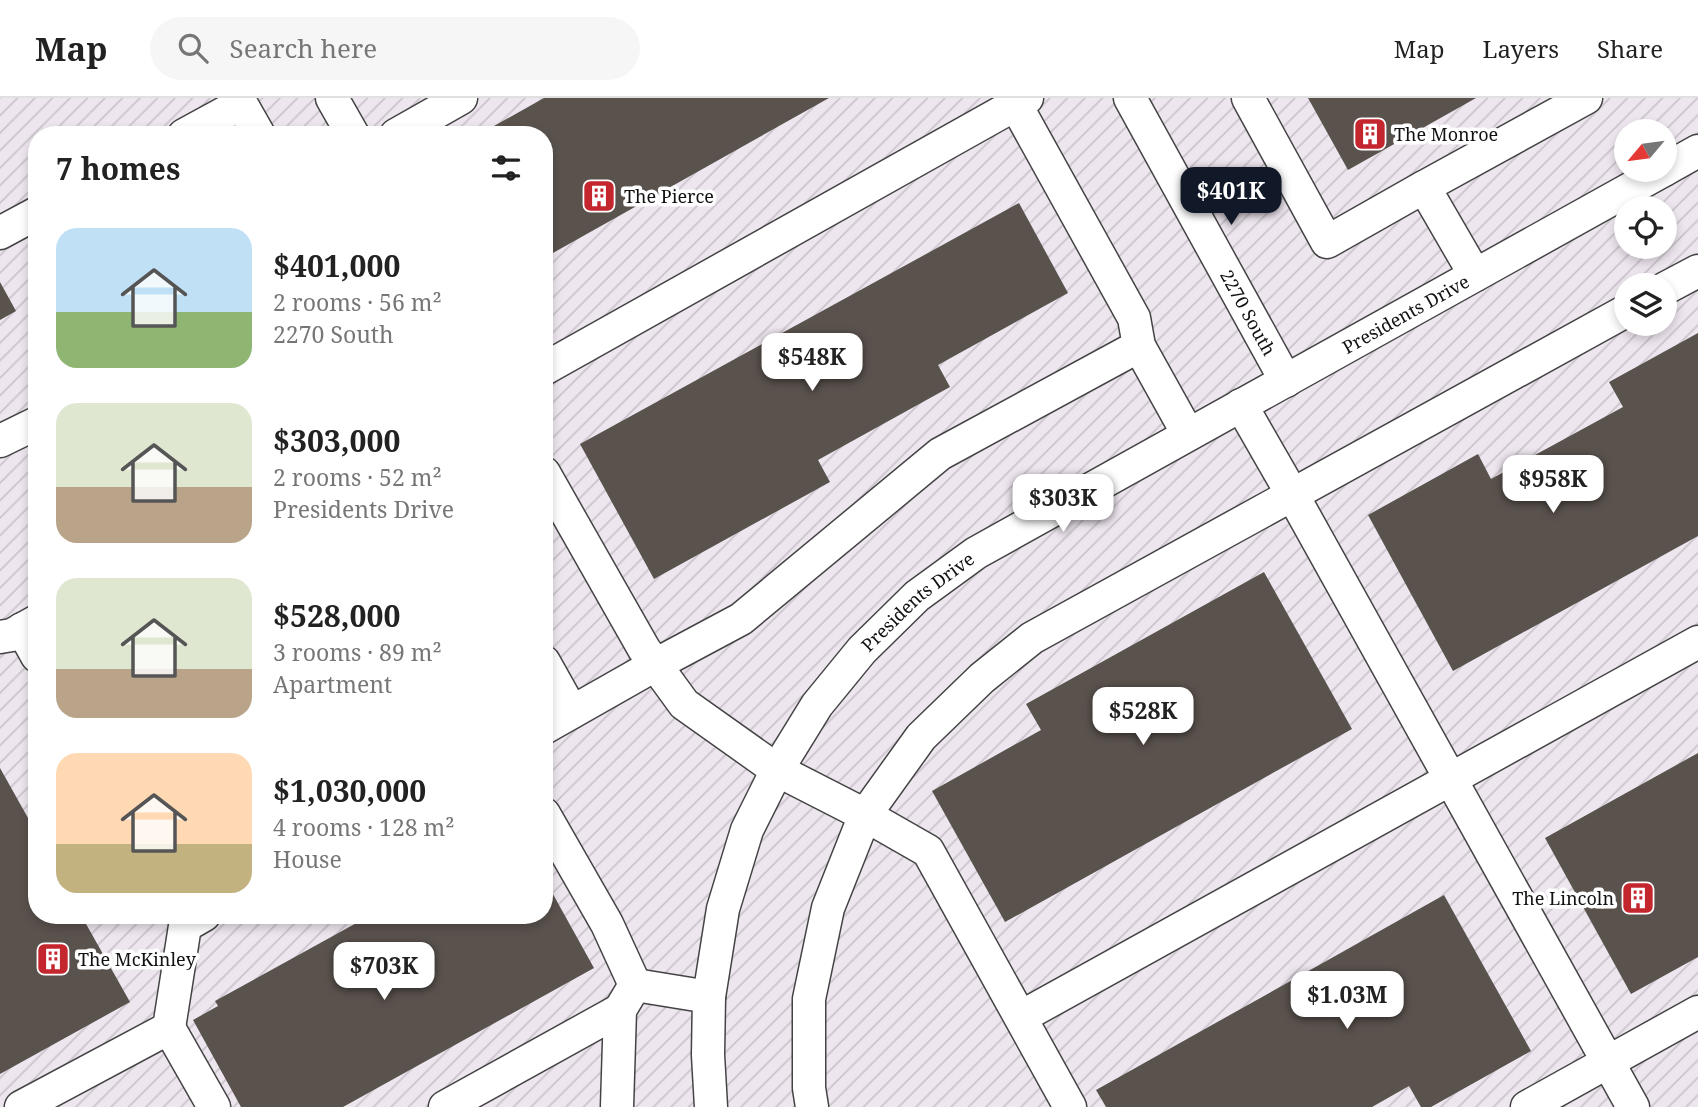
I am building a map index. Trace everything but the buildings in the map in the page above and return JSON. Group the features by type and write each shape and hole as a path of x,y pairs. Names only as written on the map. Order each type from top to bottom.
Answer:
{"street":[{"path":"332,98 348,126"},
{"path":"413,126 461,98"},
{"name":"2270 South","path":"1130,98 1286,381"},
{"path":"1248,98 1327,242 1586,98"},
{"path":"553,364 1018,100 1134,318 1139,346 1188,434"},
{"path":"199,126 240,101 254,126"},
{"name":"Presidents Drive","path":"711,1107 709,998 723,909 747,830 777,770 817,705 862,650 917,596 976,553 1475,275 1683,163"},
{"path":"1424,187 1475,275"},
{"path":"0,233 28,218"},
{"path":"1677,282 1698,271"},
{"path":"812,1107 809,1088 809,999 828,908 865,815 921,737 982,678 1032,638 1614,318"},
{"path":"553,724 741,619 940,454 1139,346"},
{"path":"1241,405 1633,1107"},
{"path":"0,442 28,428"},
{"path":"553,489 644,649 684,704 777,770 928,851 1070,1107"},
{"path":"1021,1017 1698,642"},
{"path":"553,678 572,712"},
{"path":"553,830 607,924 628,997 617,1107"},
{"path":"188,924 169,1028 214,1107"},
{"path":"445,1107 628,997 709,998"},
{"path":"1527,1107 1698,1012"},
{"path":"22,1107 169,1028"}],"shaded area":[{"path":"0,98 1698,98 1698,1107 0,1107"}],"place":[{"name":"The Monroe","path":"1370,134"},
{"name":"The Pierce","path":"599,196"},
{"name":"The Lincoln","path":"1638,898"},
{"name":"The McKinley","path":"53,959"}]}
